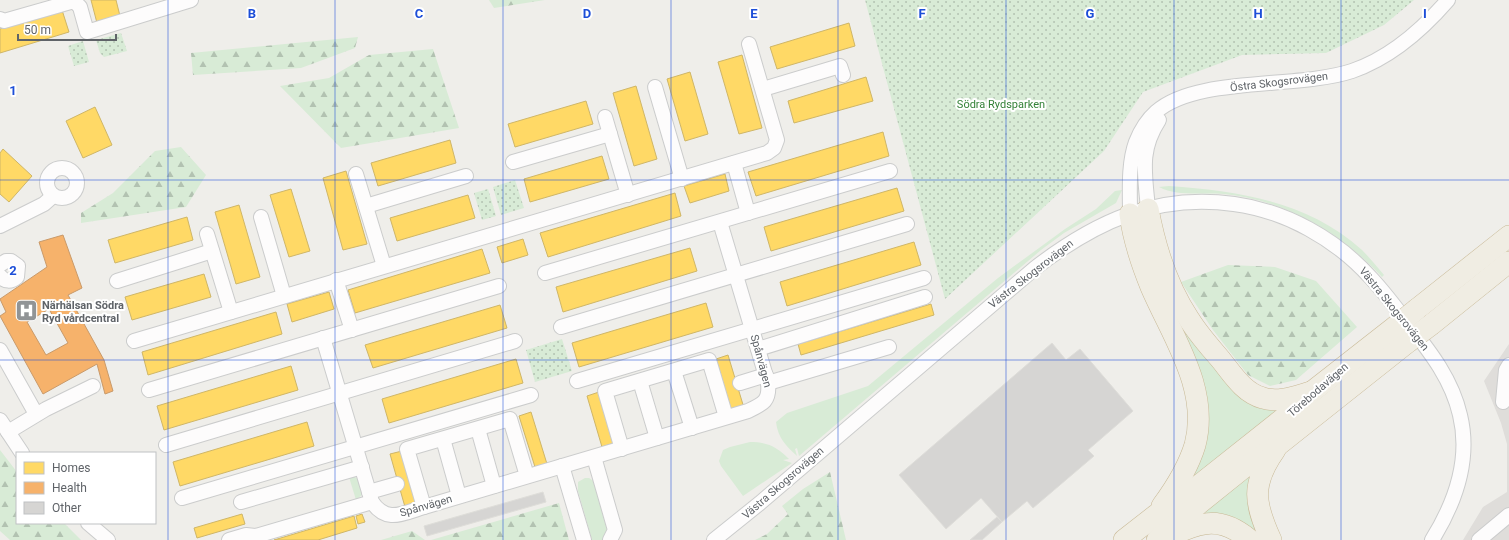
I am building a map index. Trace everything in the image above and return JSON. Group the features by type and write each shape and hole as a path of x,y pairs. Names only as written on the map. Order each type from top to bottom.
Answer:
{"highway":[{"path":"1139,211 1179,303 1190,320 1235,379 1247,391 1270,399 1277,400 1313,391"},
{"path":"1139,211 1131,226 1150,286 1190,372 1197,394 1198,417 1195,444 1187,466 1175,488 1156,515"},
{"name":"Törebodavägen","path":"1124,540 1156,515 1213,475 1285,417 1313,391 1509,236"},
{"name":"Törebodavägen","path":"1159,540 1191,510 1242,469 1277,446 1509,262"},
{"path":"1271,540 1256,499 1257,487 1267,461 1277,446"},
{"path":"1159,540 1194,525 1206,523 1218,523 1230,526 1239,530 1250,540"}],"street":[{"path":"0,19 4,22 74,1 80,7 87,32 191,0"},
{"name":"Östra Skogsrovägen","path":"1139,211 1131,168 1136,143 1148,120 1156,112 1183,98 1199,92 1221,88 1312,80 1352,71 1376,60 1417,33 1448,0"},
{"path":"134,341 767,153 774,148 778,140 749,44"},
{"path":"762,89 840,66 843,75"},
{"path":"655,87 682,179"},
{"name":"Östra Skogsrovägen","path":"1139,211 1147,142 1162,116 1183,98"},
{"path":"605,117 628,195"},
{"path":"513,162 610,134"},
{"path":"734,163 748,213"},
{"path":"545,273 890,171"},
{"path":"356,174 384,266"},
{"path":"366,206 466,176"},
{"path":"0,226 44,204 53,196"},
{"name":"Västra Skogsrovägen","path":"714,540 760,503 1035,268 1064,245 1087,232 1139,211 1181,203 1226,204 1254,208 1277,214 1305,227 1325,239 1346,254 1371,277 1435,360 1446,378 1460,416 1462,457 1456,494 1446,516 1432,540"},
{"path":"261,217 284,296"},
{"name":"Spånvägen","path":"371,497 378,510 386,515 396,515 692,428 759,406 766,400 769,392 767,379 720,222"},
{"path":"561,327 907,224"},
{"path":"207,234 231,312"},
{"path":"116,281 212,251"},
{"path":"577,381 924,278"},
{"path":"336,280 352,330"},
{"path":"149,390 499,286"},
{"path":"758,349 925,297"},
{"path":"323,338 371,497"},
{"path":"166,444 515,341"},
{"path":"740,383 767,379 889,347"},
{"path":"0,350 36,414"},
{"path":"622,449 605,391 709,360 726,417"},
{"path":"1503,402 1506,370 1509,365"},
{"path":"674,371 692,428"},
{"path":"640,381 657,438"},
{"path":"8,432 36,414 93,386"},
{"path":"182,498 531,395"},
{"path":"424,507 407,449 510,419 528,476"},
{"path":"0,420 21,452"},
{"path":"478,429 494,486"},
{"path":"444,439 459,496"},
{"path":"594,457 615,530 610,540"},
{"path":"562,466 584,540"},
{"path":"241,502 362,467"},
{"path":"229,540 246,535 256,536 371,497 397,484"},
{"path":"1479,540 1509,515"},
{"path":"89,524 108,540"}],"shaded area":[{"path":"1509,344 1509,540 1463,540 1483,507 1507,492 1507,444 1501,423 1484,381"}],"green space":[{"path":"489,0 545,0 494,8"},
{"name":"Södra Rydsparken","path":"865,0 1414,0 1384,25 1326,53 1242,55 1143,92 1104,151 945,299"},
{"path":"121,33 127,51 104,57 100,53 96,40"},
{"path":"358,37 355,48 301,68 193,75 191,53"},
{"path":"83,41 89,62 74,66 68,46"},
{"path":"433,49 459,128 341,148 280,86 329,78 369,55"},
{"path":"181,147 206,175 186,207 81,223 81,213 113,193 155,151"},
{"path":"515,180 524,208 501,215 493,187"},
{"path":"1169,186 1221,191 1271,202 1295,210 1319,220 1341,233 1362,250 1384,275 1382,277 1366,261 1330,233 1289,211 1246,197 1223,194 1182,193 1159,187"},
{"path":"488,189 496,216 482,220 474,193"},
{"path":"1122,190 1116,203 1064,233 1041,250 799,456 797,448 795,449 797,456 789,449 779,433 776,422 787,413 868,386 998,278 1065,229 1096,209 1115,191"},
{"path":"1228,265 1275,267 1316,281 1357,327 1296,380 1270,386 1248,375 1213,330 1181,282"},
{"path":"1166,300 1210,357 1282,406 1192,480 1202,438"},
{"path":"562,339 572,371 535,382 526,350"},
{"path":"750,442 772,446 789,459 783,460 792,463 743,496 719,461 723,450"},
{"path":"0,450 16,471 16,524 65,524 81,540 10,540 0,531"},
{"path":"830,472 846,540 755,540 767,534 788,514 782,506 803,489"},
{"path":"1245,476 1251,479 1264,540 1197,517"},
{"path":"349,477 355,477 360,481 363,494 356,500"},
{"path":"585,478 589,478 595,482 609,530 606,540 592,540 578,491 578,482"},
{"path":"559,503 569,540 431,540"},
{"path":"412,531 425,540 381,540"}],"building: Homes":[{"path":"91,0 116,0 120,16 97,23"},
{"path":"62,10 69,32 0,53 0,29"},
{"path":"849,23 855,46 777,69 770,47"},
{"path":"742,55 762,128 739,134 718,62"},
{"path":"690,72 708,134 685,141 667,79"},
{"path":"866,77 873,101 794,123 788,101"},
{"path":"636,86 657,159 634,166 613,93"},
{"path":"586,101 593,124 515,147 508,124"},
{"path":"95,107 112,145 83,158 66,121"},
{"path":"883,132 889,156 756,196 748,172"},
{"path":"450,140 456,163 378,186 371,163"},
{"path":"3,149 32,176 9,202 0,194 0,153"},
{"path":"602,156 609,179 530,202 524,179"},
{"path":"346,171 367,244 343,250 323,178"},
{"path":"725,174 729,191 690,203 684,186"},
{"path":"897,188 904,211 771,251 764,227"},
{"path":"291,189 310,251 289,257 270,195"},
{"path":"675,193 681,216 548,257 540,233"},
{"path":"468,195 475,218 397,241 390,218"},
{"path":"239,205 260,277 236,284 215,212"},
{"path":"187,217 193,240 115,263 108,240"},
{"path":"523,239 528,255 502,263 497,247"},
{"path":"914,242 921,265 787,306 780,282"},
{"path":"690,248 697,271 563,312 556,287"},
{"path":"482,249 490,273 355,313 348,290"},
{"path":"204,274 211,297 132,320 125,297"},
{"path":"329,292 334,309 292,322 287,304"},
{"path":"706,303 713,327 579,367 572,343"},
{"path":"931,304 934,315 801,355 798,344"},
{"path":"500,305 507,328 373,368 365,345"},
{"path":"276,312 282,334 148,375 142,352"},
{"path":"728,355 744,408 731,411 716,359"},
{"path":"516,359 523,383 389,423 382,399"},
{"path":"291,366 298,390 164,430 157,406"},
{"path":"599,392 614,443 602,447 587,396"},
{"path":"531,412 547,464 535,467 519,416"},
{"path":"307,422 314,446 180,486 173,462"},
{"path":"402,451 416,503 405,507 390,454"},
{"path":"242,514 245,524 197,538 194,528"},
{"path":"362,514 365,522 358,524 356,516"},
{"path":"354,516 357,528 318,540 274,540"}],"building: Health":[{"path":"63,235 82,288 68,295 104,360 113,391 105,394 97,364 43,394 0,316 6,312 0,299 47,267 39,242","holes":["49,309 68,343 46,355 27,322"]}],"building: Other":[{"path":"1052,343 1066,360 1080,349 1133,411 1088,450 1094,456 1033,508 1027,501 1002,522 981,498 946,529 899,475"},
{"path":"543,492 546,502 427,536 424,526"},
{"path":"997,517 1002,522 982,540 970,540"}],"place":[{"name":"Närhälsan Södra Ryd vårdcentral","path":"26,311"}]}
